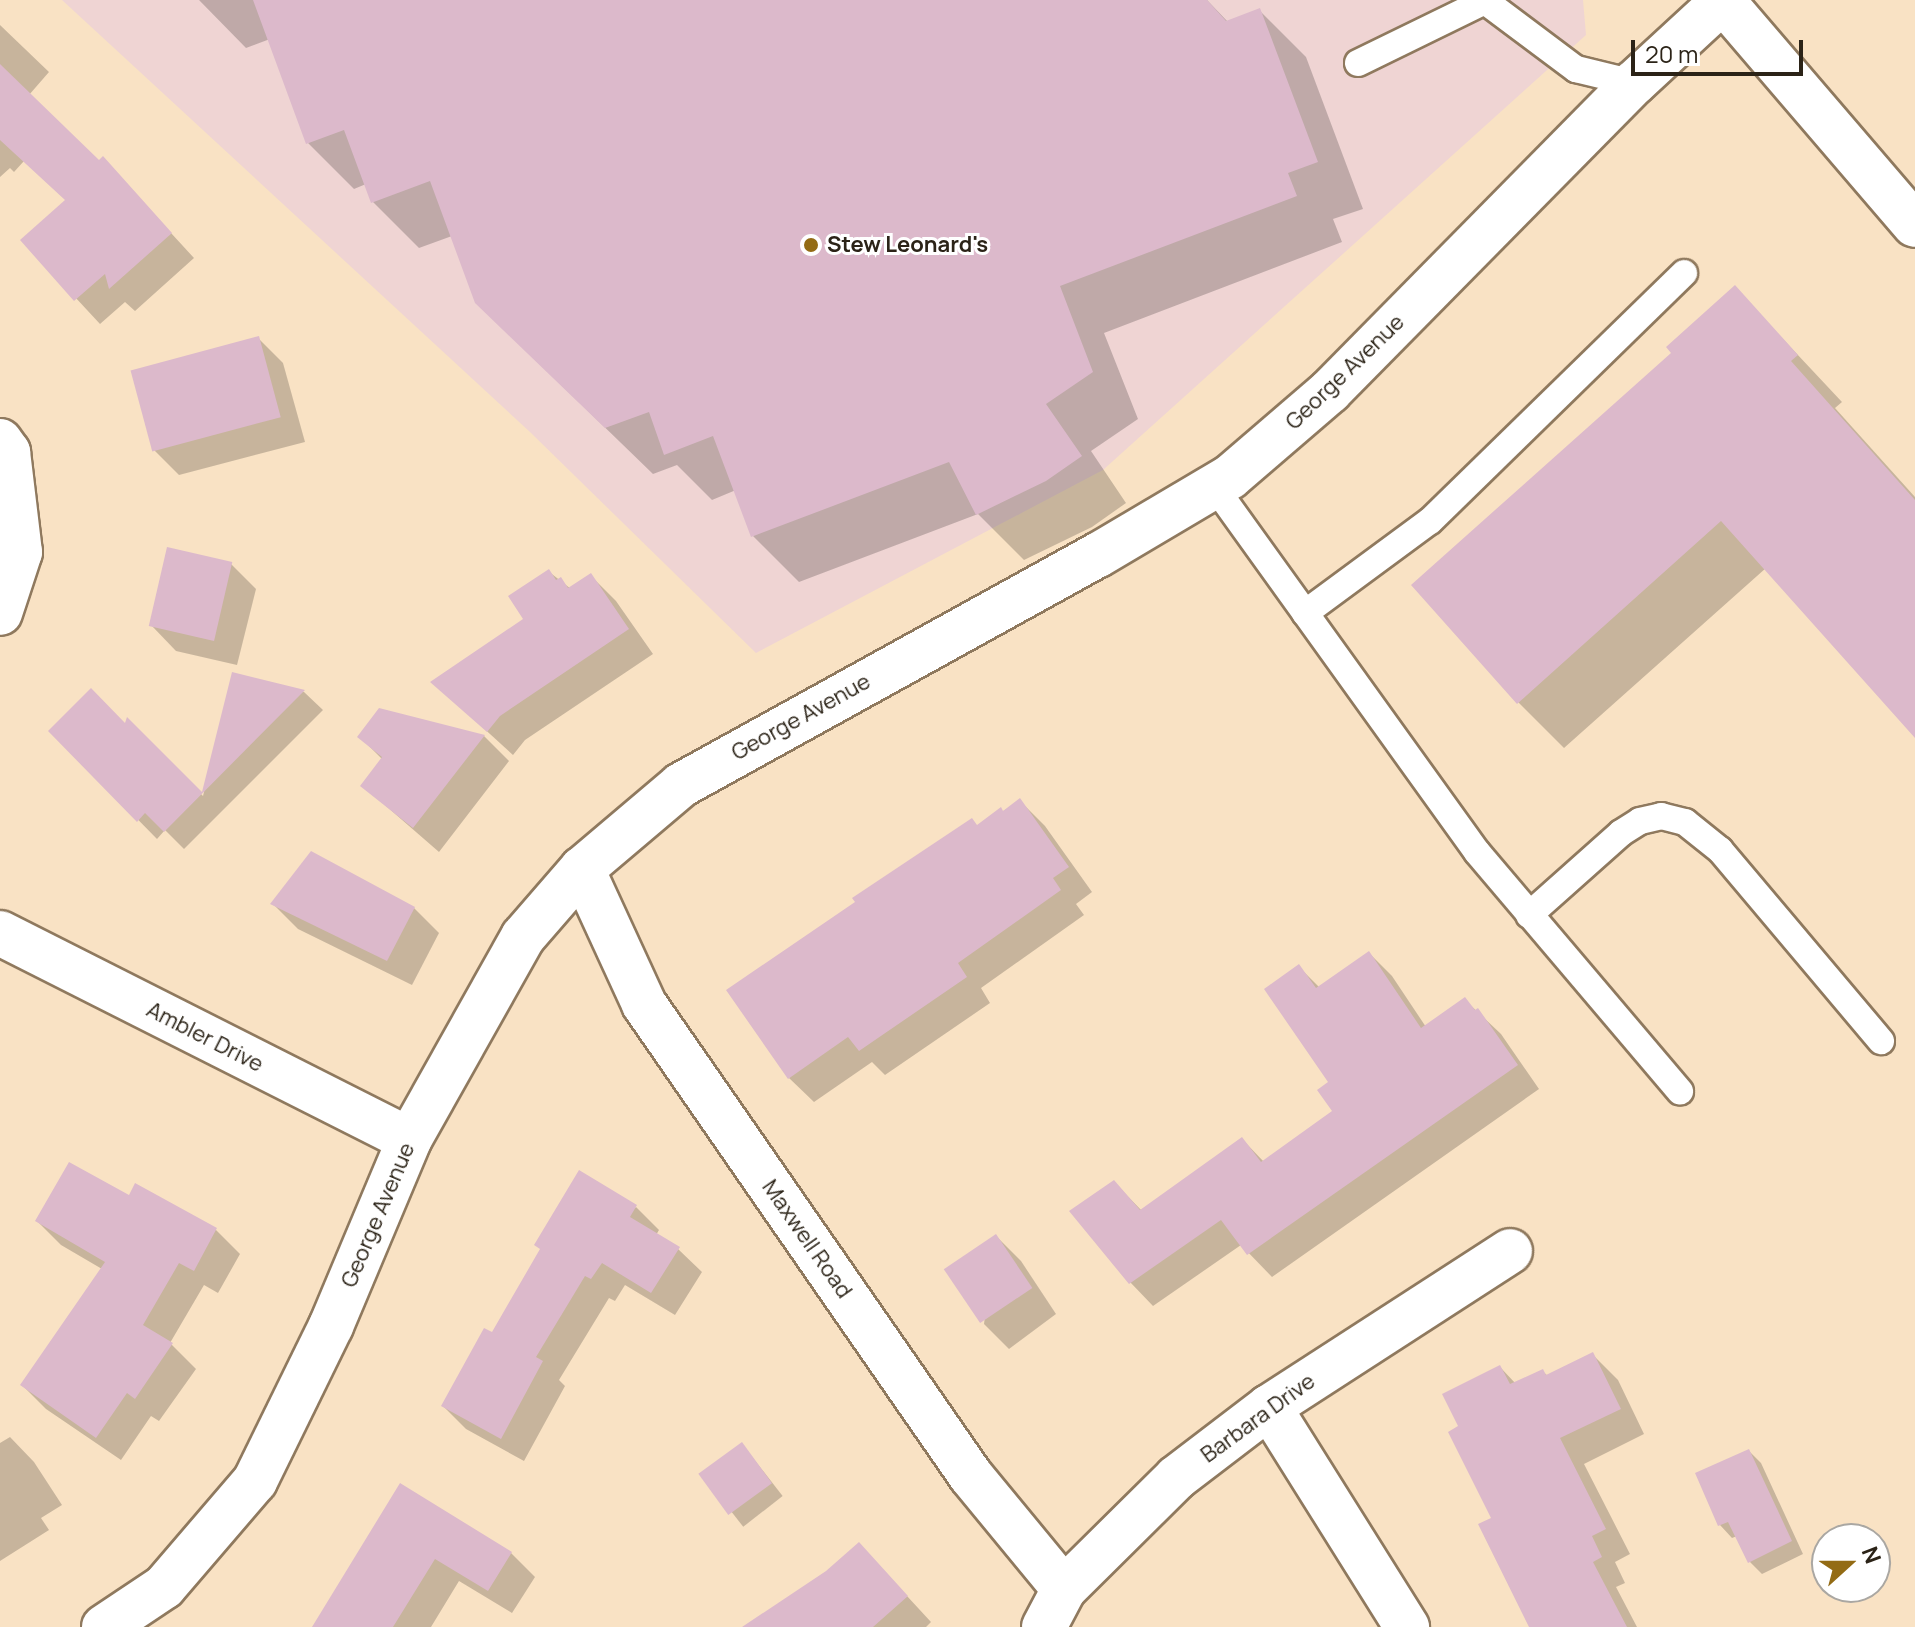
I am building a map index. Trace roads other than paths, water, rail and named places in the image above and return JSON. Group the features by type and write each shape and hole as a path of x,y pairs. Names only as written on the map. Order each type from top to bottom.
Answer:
{"street":[{"name":"George Avenue","path":"104,1627 164,1587 255,1481 331,1326 409,1140 523,937 582,869 681,785 812,709 1098,555 1230,477 1330,391 1634,83 1723,0"},
{"path":"1723,0 1915,225"},
{"path":"0,441 8,452 20,552 0,613"},
{"name":"Maxwell Road","path":"582,869 644,1004 971,1476 1064,1589"},
{"name":"Ambler Drive","path":"0,933 409,1140"},
{"name":"Barbara Drive","path":"1044,1627 1064,1589 1176,1478 1269,1407 1510,1251"},
{"path":"1269,1407 1407,1627"}],"lane":[{"path":"1358,63 1485,1 1576,69 1634,83"},
{"path":"1305,613 1430,521 1684,273"},
{"path":"1214,486 1477,852 1680,1091"},
{"path":"1529,915 1621,833 1640,821 1661,816 1685,822 1720,850 1881,1041"}],"place":[{"name":"Stew Leonard's","path":"811,245"}]}
